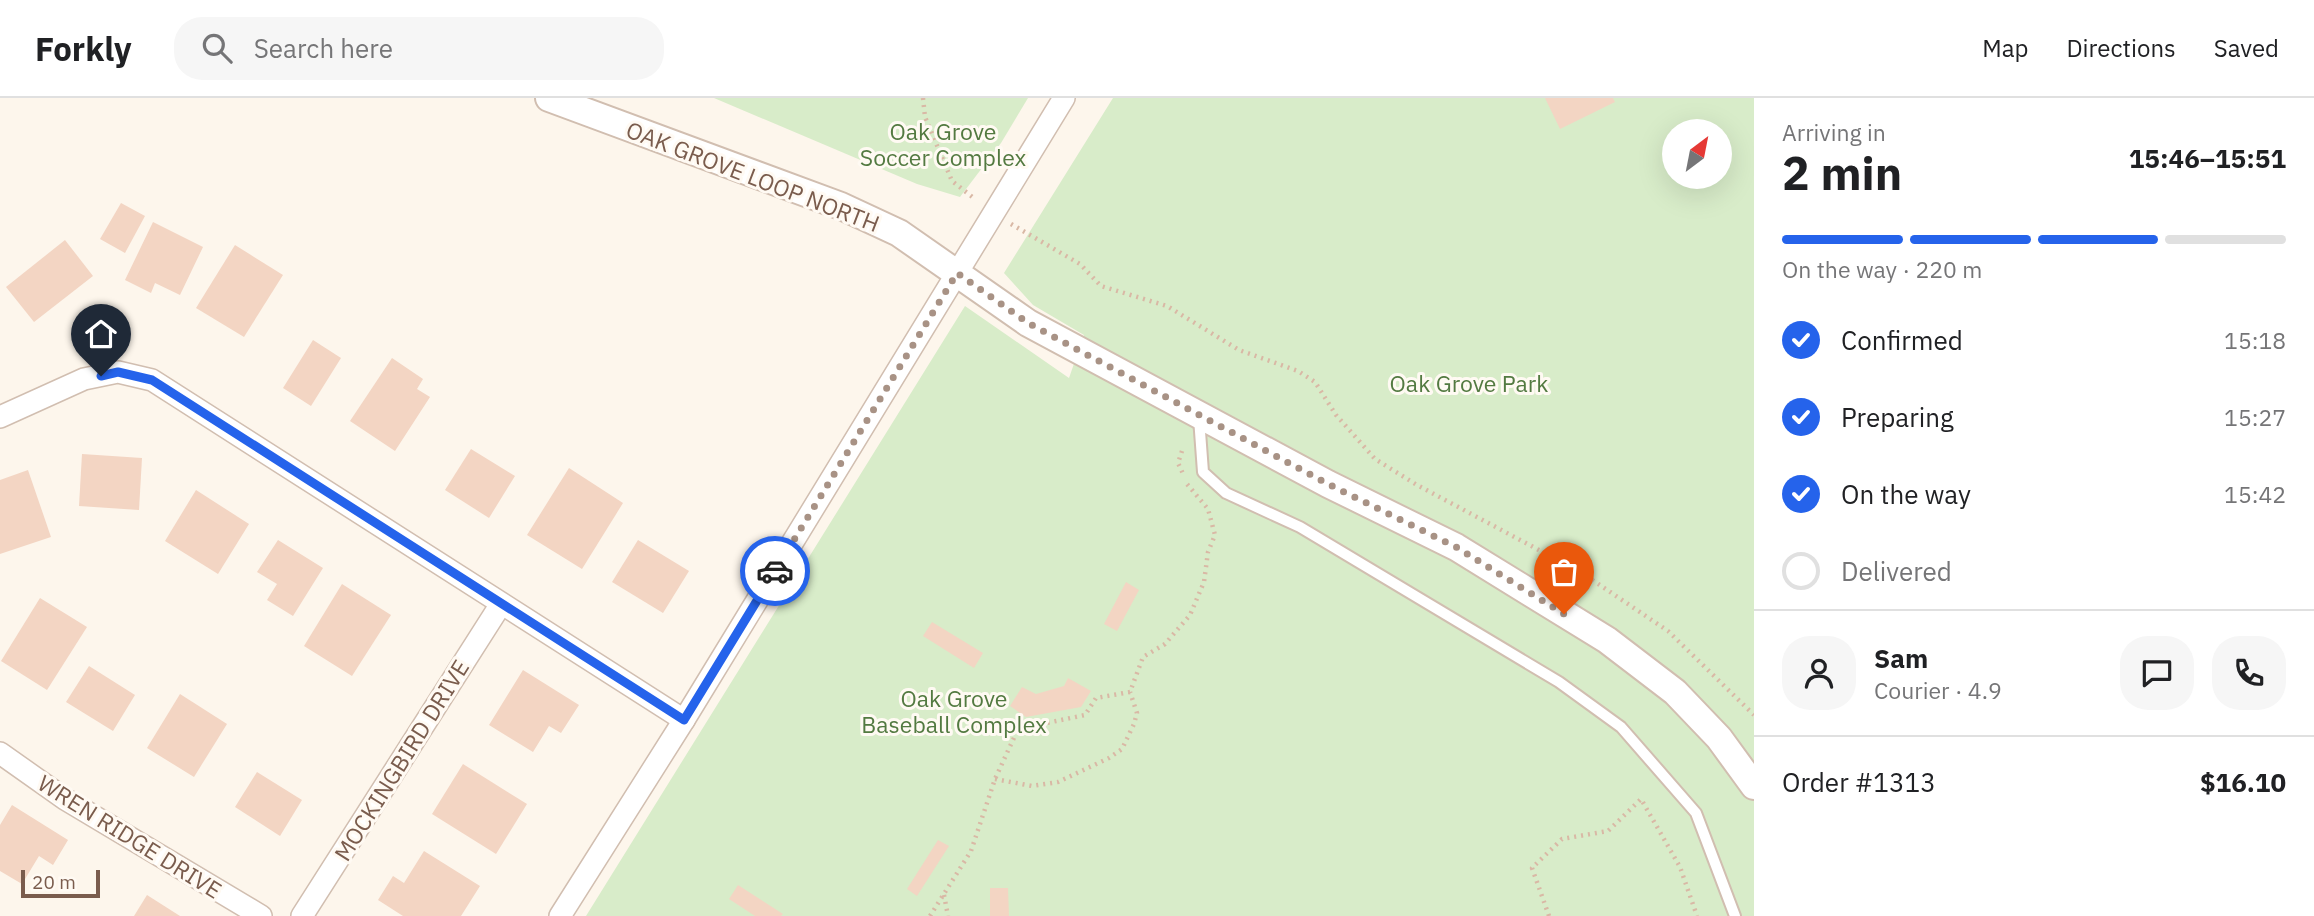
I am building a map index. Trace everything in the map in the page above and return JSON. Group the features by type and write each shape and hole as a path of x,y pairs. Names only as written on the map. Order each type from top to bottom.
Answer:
{"street":[{"name":"OAK GROVE LOOP NORTH","path":"549,98 841,206 899,233 1028,323 1328,484 1456,547 1607,640 1675,692 1719,738 1754,786"},
{"path":"560,916 684,720 1064,98"},
{"path":"0,417 84,379 118,372 152,380 684,720"},
{"name":"MOCKINGBIRD DRIVE","path":"302,916 501,604"},
{"name":"WREN RIDGE DRIVE","path":"0,753 65,799 261,916"}],"lane":[{"path":"1199,415 1203,472 1226,493 1300,527 1559,682 1621,727 1696,813 1735,916"}],"path":[{"path":"923,98 925,117 952,181 994,214 1080,264 1101,285 1167,306 1239,350 1298,370 1315,382 1336,415 1375,459 1417,485 1582,573 1668,631 1754,715"},
{"path":"995,779 1032,786 1058,782 1122,749 1137,713 1130,692 1143,657 1165,644 1190,615 1204,582 1208,552 1215,535 1208,509 1188,487 1178,463 1182,450"},
{"path":"930,916 971,851 995,779 1018,729 1085,716 1096,698 1130,692"},
{"path":"1549,916 1532,868 1562,839 1608,831 1641,799 1680,867 1697,916"},
{"path":"943,894 948,916"}],"green space":[{"name":"Oak Grove Soccer Complex","path":"714,98 1028,98 1001,143 960,197 917,184"},
{"name":"Oak Grove Park","path":"1113,98 1754,98 1754,916 586,916 965,306 1069,378 1084,335 1033,305 1004,273"}],"building":[{"path":"1545,98 1613,98 1615,102 1560,129"},
{"path":"121,203 145,216 125,253 100,239"},
{"path":"153,222 203,247 180,295 155,283 151,293 125,280"},
{"path":"65,240 93,276 34,322 6,287"},
{"path":"235,245 283,275 244,337 196,308"},
{"path":"313,340 341,358 311,406 283,388"},
{"path":"392,358 423,379 417,389 430,397 395,451 350,421"},
{"path":"471,449 515,476 489,518 445,490"},
{"path":"82,454 142,458 139,510 79,506"},
{"path":"569,468 623,503 582,569 527,535"},
{"path":"28,470 51,537 0,554 0,480"},
{"path":"196,490 249,524 218,574 165,541"},
{"path":"278,540 323,568 293,616 267,600 277,584 257,572"},
{"path":"638,540 689,571 663,613 612,582"},
{"path":"1126,582 1139,590 1117,631 1104,624"},
{"path":"342,584 391,615 352,676 304,646"},
{"path":"40,598 87,627 47,690 1,661"},
{"path":"932,622 983,653 974,668 923,636"},
{"path":"89,666 135,695 113,731 66,702"},
{"path":"523,670 579,705 561,733 549,726 533,752 489,725"},
{"path":"1068,678 1091,691 1081,707 1026,717 1010,706 1022,687 1036,694 1064,686"},
{"path":"180,694 227,724 194,777 147,748"},
{"path":"463,764 527,804 496,854 432,814"},
{"path":"257,772 302,800 280,836 235,807"},
{"path":"12,805 68,840 53,865 39,856 22,884 0,871 0,825"},
{"path":"938,840 949,846 917,896 907,889"},
{"path":"424,851 480,886 461,916 403,916 378,900 393,876 404,883"},
{"path":"738,885 783,914 755,916 729,899"},
{"path":"990,888 1008,888 1009,916 990,916"},
{"path":"147,895 180,916 134,916"}],"way so far":[{"path":"775,571 957,273 1028,323 1328,484 1456,547 1564,614"}],"route":[{"path":"101,376 118,372 152,380 684,720 775,571"}],"park label":[{"name":"Oak Grove Baseball Complex","path":"954,711"}]}
